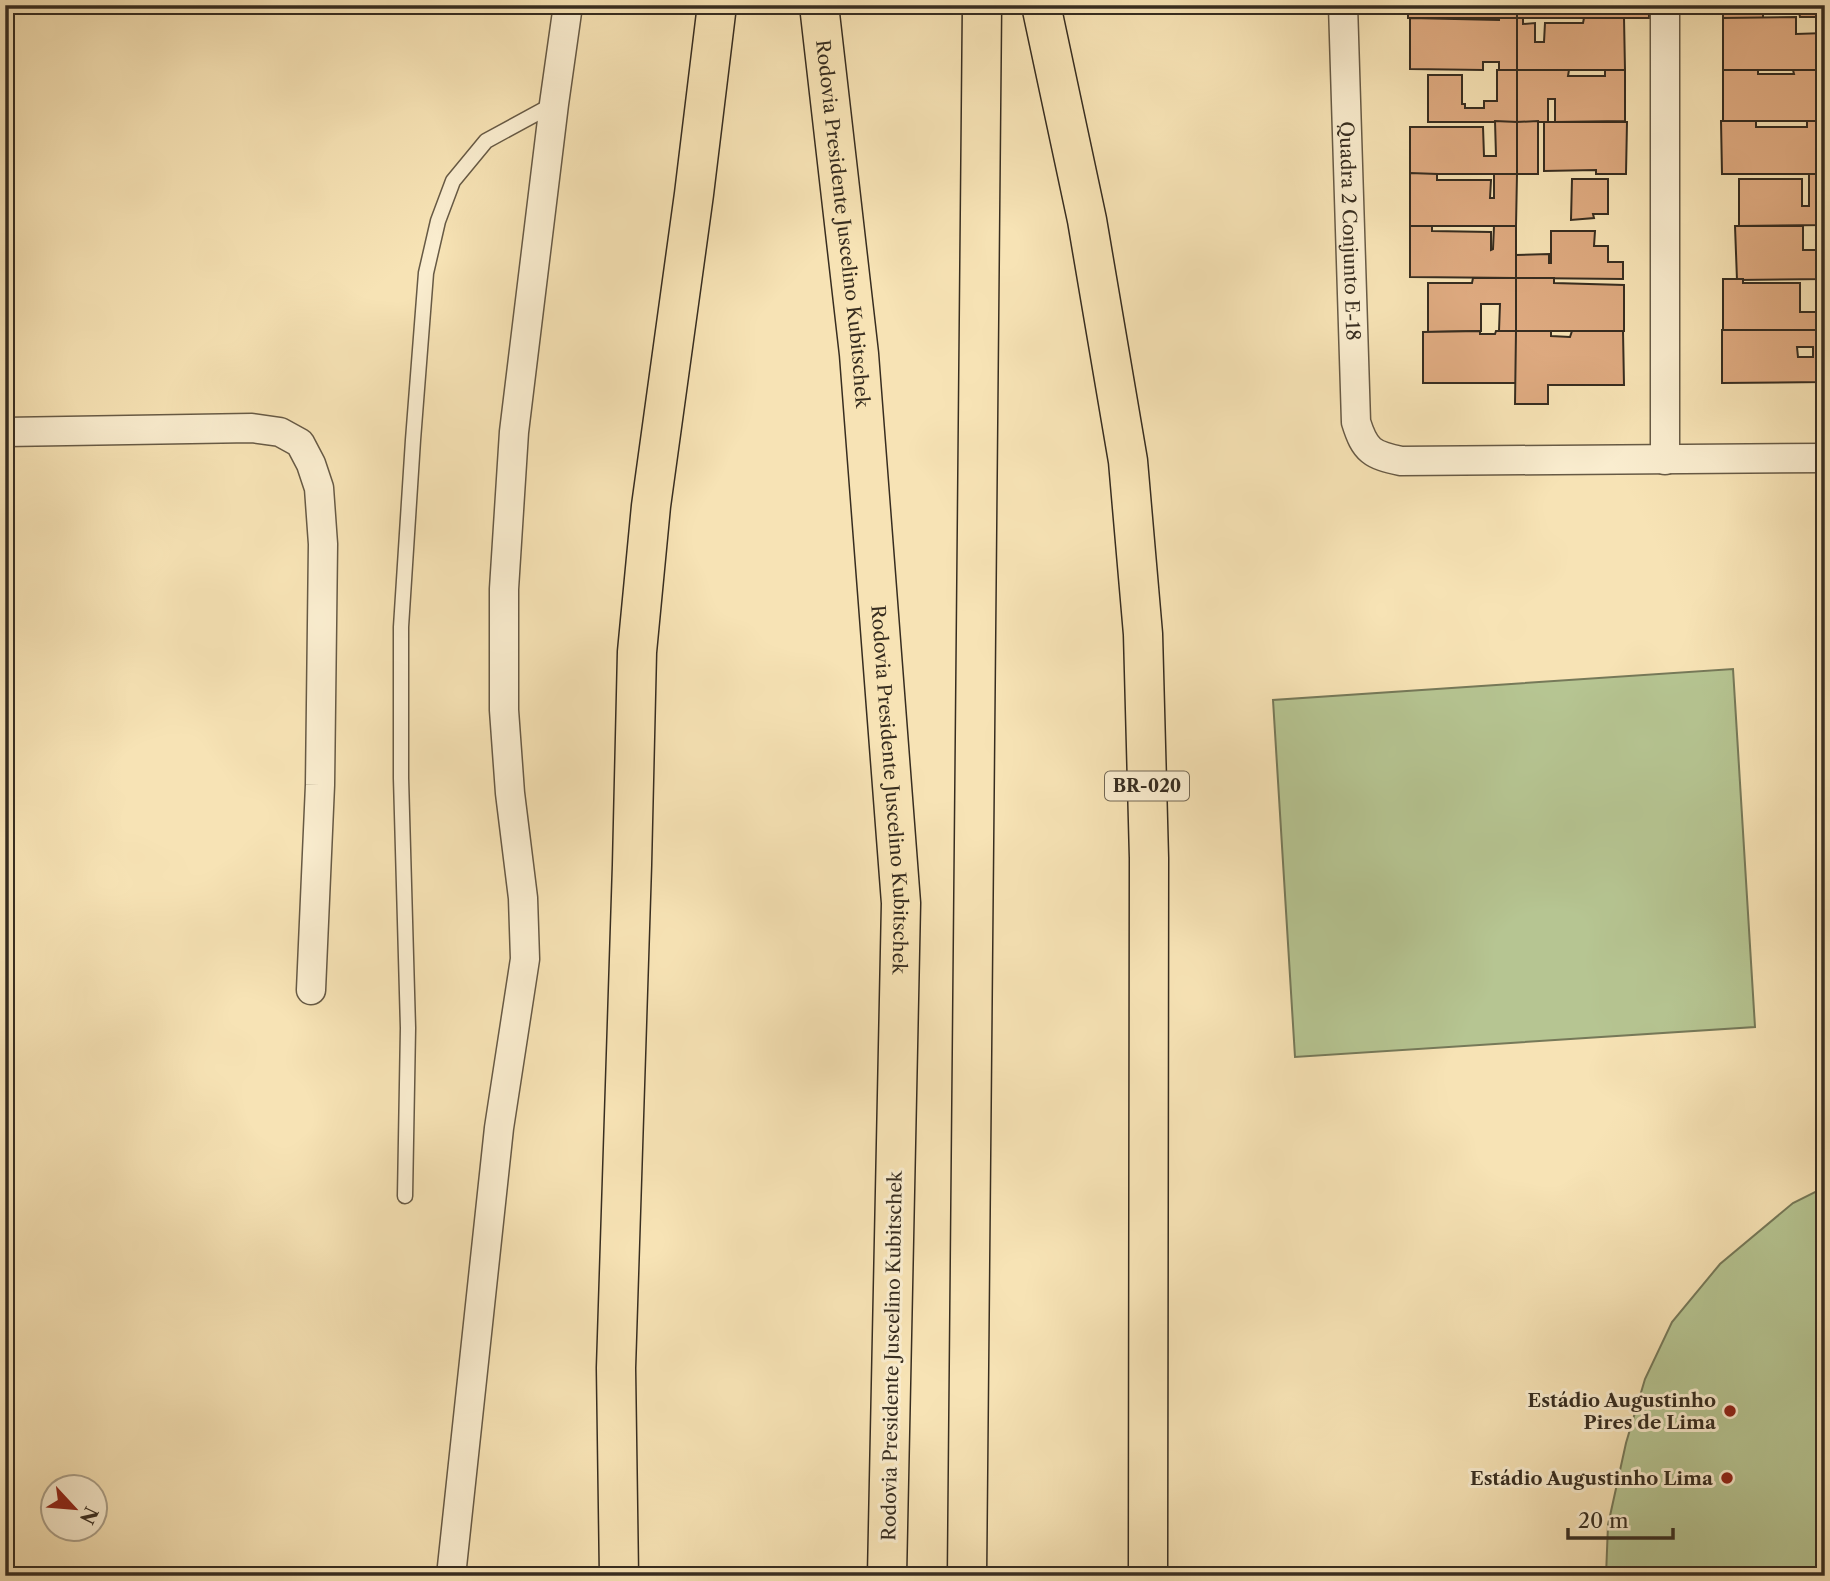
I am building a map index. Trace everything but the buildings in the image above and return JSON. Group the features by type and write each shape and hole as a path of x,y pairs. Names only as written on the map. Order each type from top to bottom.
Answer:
{"highway":[{"path":"619,1576 616,1368 637,652 651,506 717,5"},
{"name":"Rodovia Presidente Juscelino Kubitschek","path":"819,5 859,354 901,903 887,1576"},
{"path":"967,1576 982,5"},
{"name":"BR-020","path":"1041,5 1087,220 1128,461 1143,634 1149,858 1148,1576"}],"street":[{"path":"451,1576 499,1128 525,959 523,898 510,793 504,710 504,589 514,432 568,5"},
{"name":"Quadra 2 Conjunto E-18","path":"1343,5 1356,422 1361,439 1371,451 1401,461 1665,460"},
{"path":"1665,5 1665,460 1825,458"},
{"path":"5,432 252,428 280,432 300,443 319,488 323,544 320,785 312,990"}],"lane":[{"path":"405,1196 408,1028 401,778 401,627 426,273 438,221 453,181 486,141 554,104"}],"green space":[{"path":"1733,669 1755,1027 1295,1057 1273,700"},
{"name":"Estádio Augustinho Pires de Lima","path":"1825,1187 1825,1576 1606,1576 1608,1525 1626,1443 1645,1379 1672,1322 1720,1264 1793,1203"}],"place":[{"name":"Estádio Augustinho Pires de Lima","path":"1730,1411"},
{"name":"Estádio Augustinho Lima","path":"1727,1478"}]}
